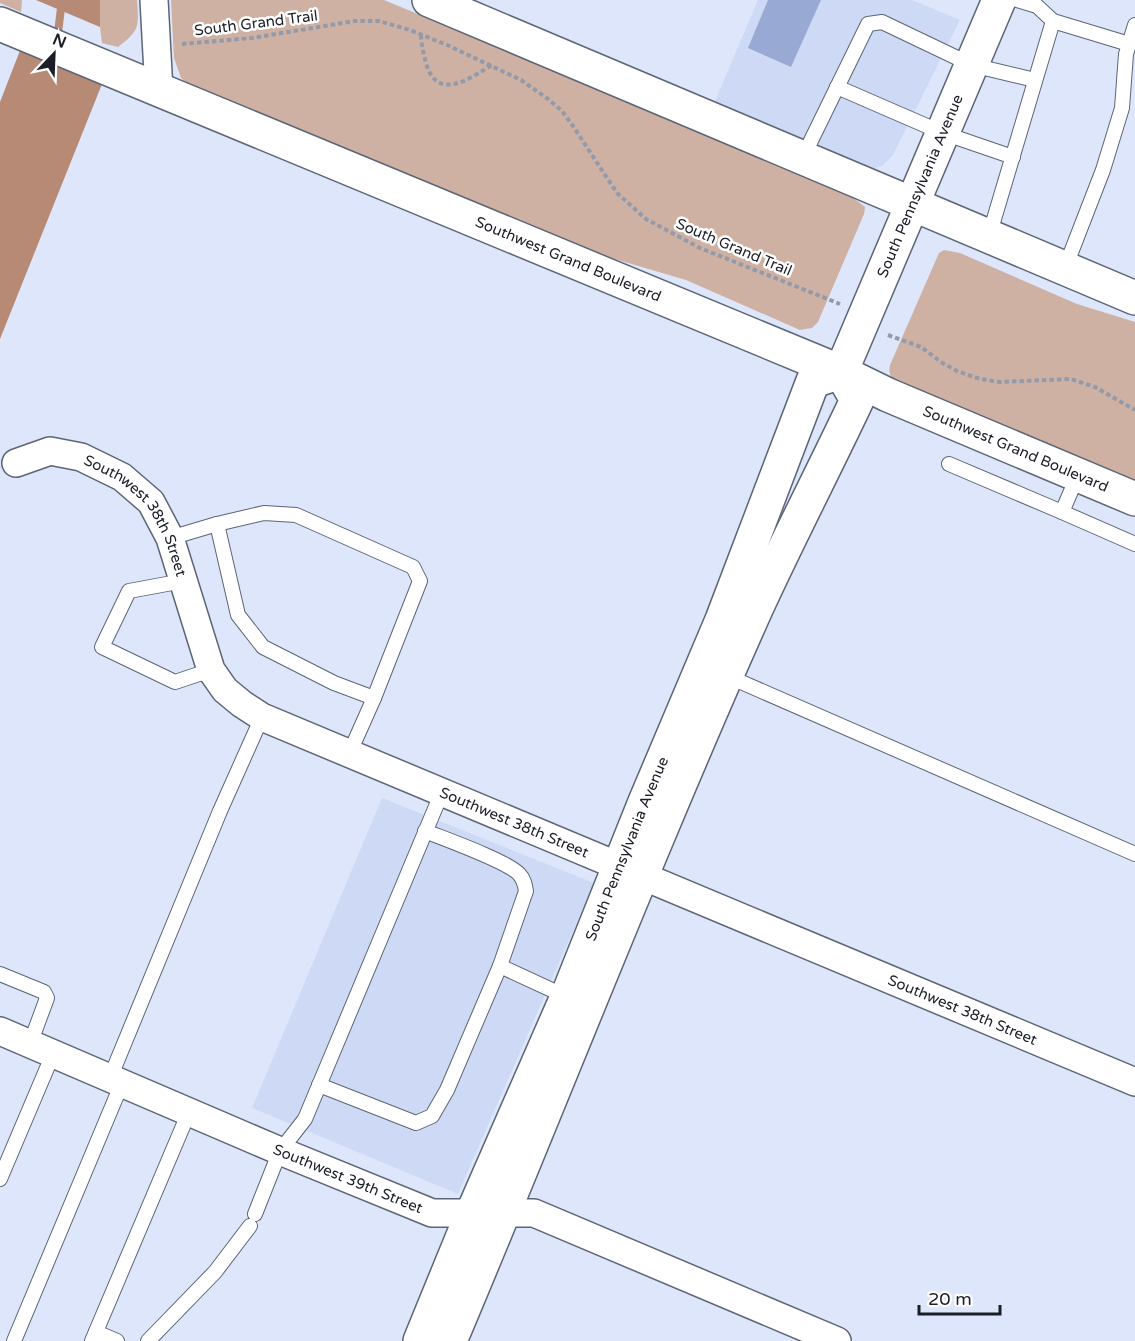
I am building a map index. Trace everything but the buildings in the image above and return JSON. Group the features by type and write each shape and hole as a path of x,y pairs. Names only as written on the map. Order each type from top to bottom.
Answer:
{"main road":[{"path":"429,0 1135,298"},
{"name":"South Pennsylvania Avenue","path":"715,671 722,620 813,381 841,372 999,0"},
{"name":"Southwest Grand Boulevard","path":"9,27 841,372 888,395 1135,499"},
{"name":"South Pennsylvania Avenue","path":"420,1341 487,1213 715,671 758,606 857,400 841,372"},
{"name":"South Pennsylvania Avenue","path":"450,1341 487,1213 567,997 631,870"}],"street":[{"path":"154,0 159,91"},
{"name":"Southwest 38th Street","path":"16,463 50,451 81,457 122,477 151,502 170,538 211,670 225,690 262,717 1135,1082"},
{"name":"Southwest 39th Street","path":"0,1031 280,1151 432,1213 534,1213 837,1341"}],"lane":[{"path":"1017,0 1037,6 1053,21 1129,44"},
{"path":"989,236 1053,21"},
{"path":"803,157 868,24 882,22 972,65 1035,80"},
{"path":"1065,268 1102,171 1122,108 1126,54 1135,25"},
{"path":"837,87 943,133 1012,156"},
{"path":"949,464 1135,544"},
{"path":"1062,512 1078,475"},
{"path":"170,538 264,513 297,515 413,567 420,581 350,752"},
{"path":"217,524 238,615 263,647 334,683 374,698"},
{"path":"183,581 129,591 102,647 175,682 211,670"},
{"path":"715,671 1135,854"},
{"path":"14,1341 220,811 262,717"},
{"path":"148,1341 215,1272 253,1220 280,1151 305,1119 442,792"},
{"path":"320,1085 416,1124 432,1116 447,1090 500,966 526,891 524,882 518,873 499,861 425,831"},
{"path":"500,966 567,997"},
{"path":"0,974 44,992 47,998 42,1049 0,1179"},
{"path":"117,1341 94,1336 189,1112"}],"path":[{"name":"South Grand Trail","path":"155,44 252,38 355,21 379,21 421,35 492,65 535,88 562,111 617,193 646,219 700,248 842,305 861,325 921,347 957,371 980,379 1000,382 1071,379 1095,387 1135,410"},
{"path":"421,35 429,72 435,80 445,86 457,84 492,65"}],"shaded area":[{"path":"0,0 22,0 21,12 0,3"},
{"path":"36,0 100,0 100,27"},
{"path":"100,0 137,0 138,22 134,32 118,47 102,43"},
{"path":"171,0 384,0 844,191 865,207 864,214 818,322 812,328 800,330 686,280 550,240 193,89 181,78 174,58"},
{"path":"758,0 912,0 960,20 893,155 882,166 870,169 713,106"},
{"path":"21,48 102,84 0,339 0,102"},
{"path":"944,250 960,253 1077,304 1135,322 1135,488 906,388 891,377 890,365 939,253"},
{"path":"382,798 594,883 458,1194 252,1108"}],"waterway":[{"path":"57,41 62,0"}]}
